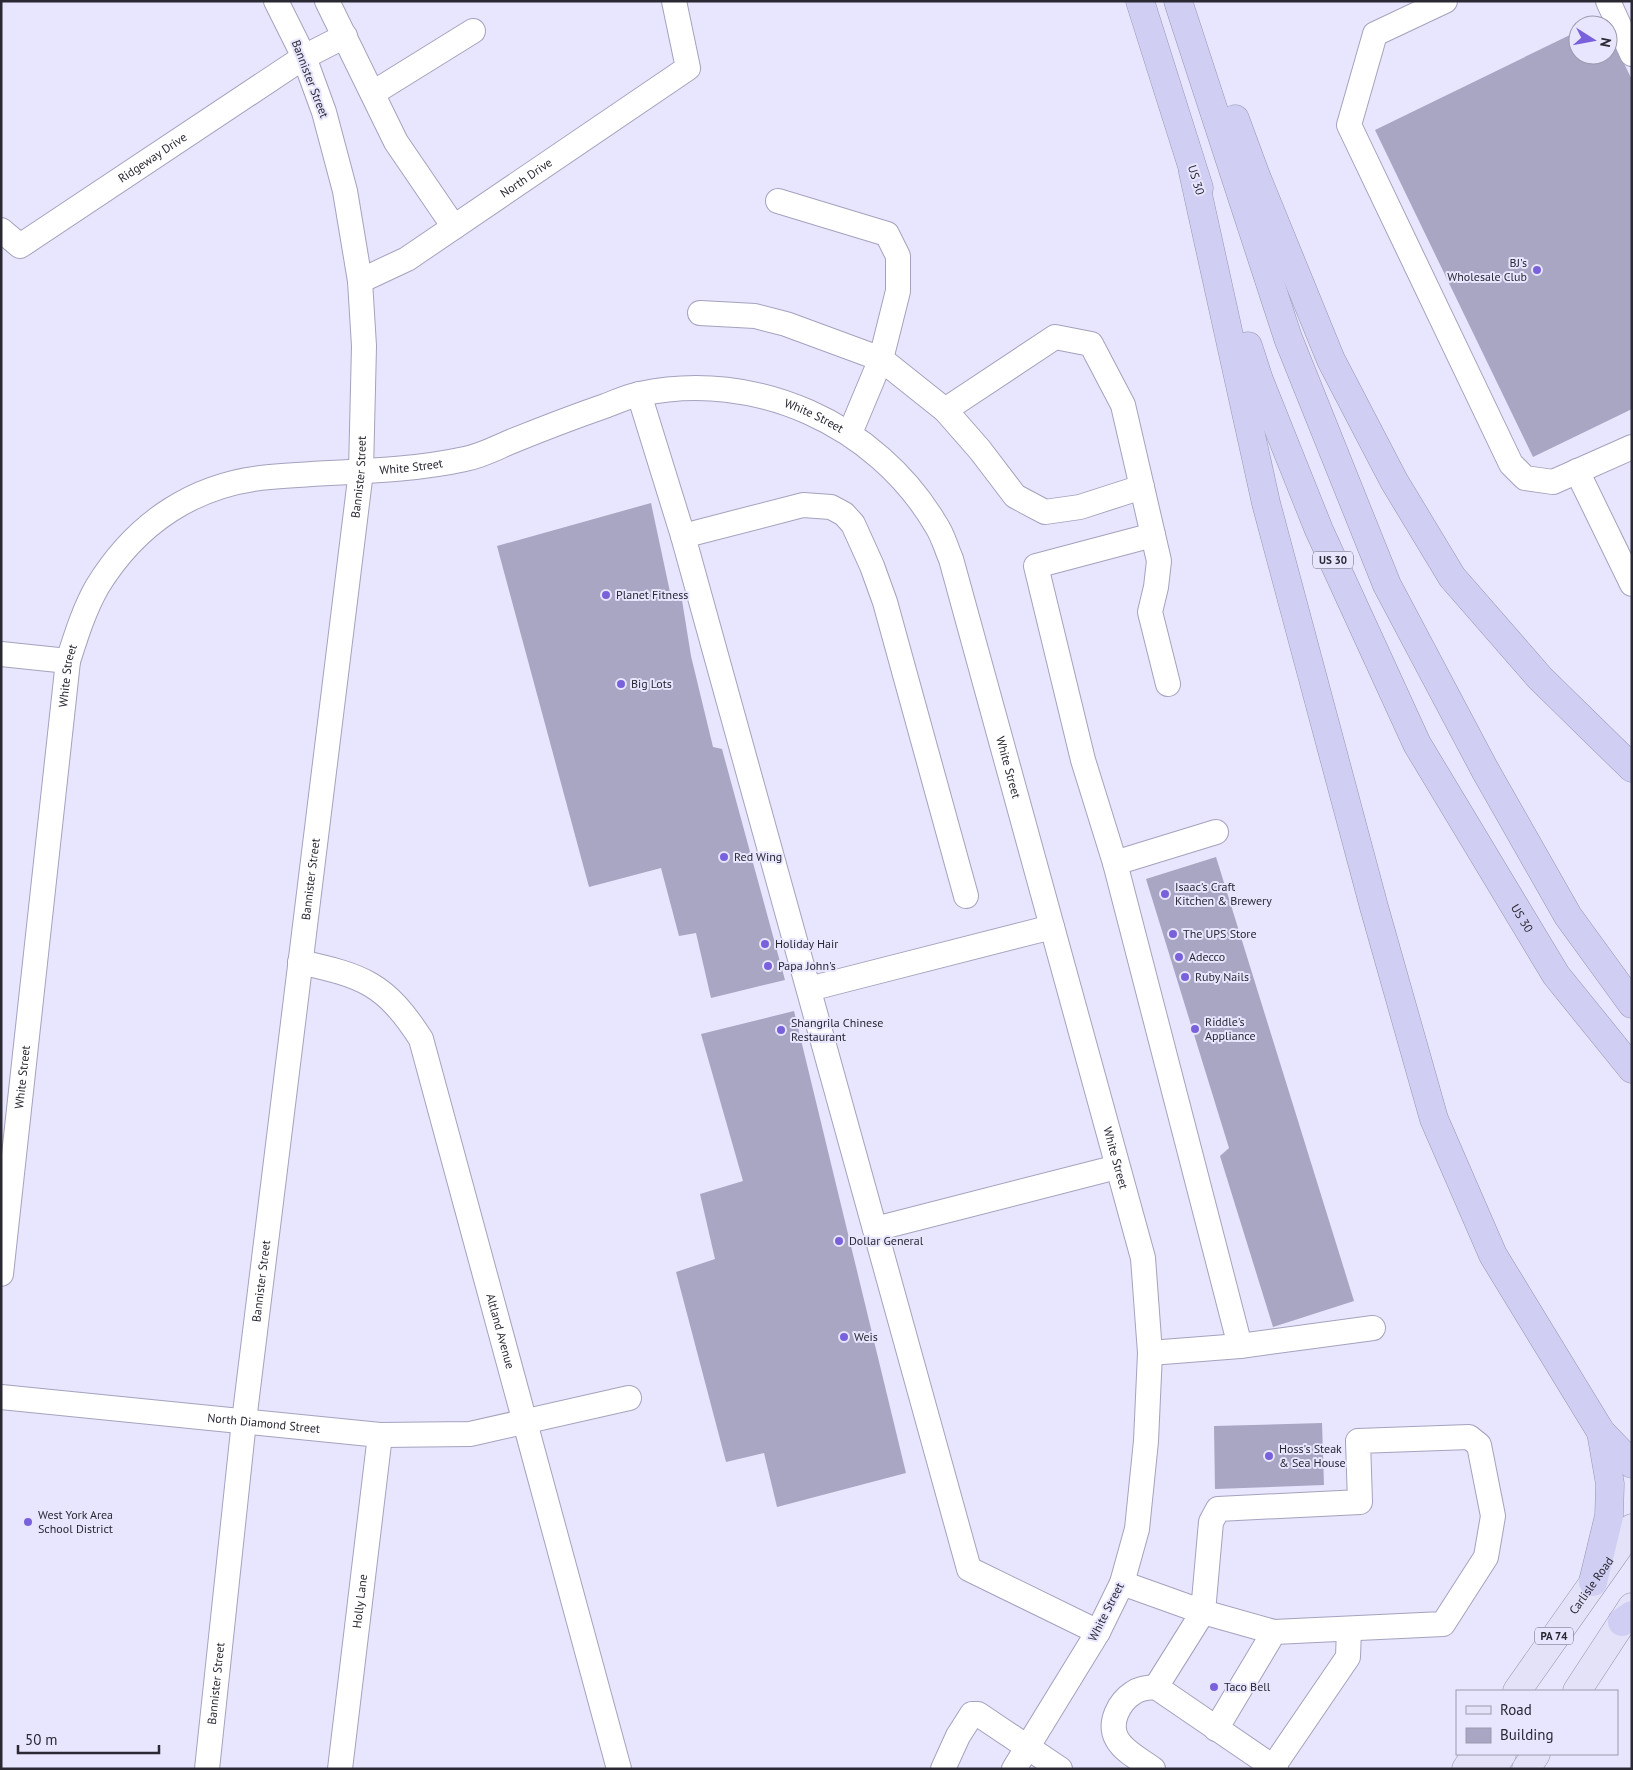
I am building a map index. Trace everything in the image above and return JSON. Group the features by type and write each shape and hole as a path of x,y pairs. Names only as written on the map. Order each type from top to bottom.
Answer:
{"highway":[{"name":"US 30","path":"1140,1 1259,380 1319,530 1417,744 1556,974 1632,1069"},
{"path":"1178,1 1288,338 1387,585 1486,770 1568,916 1632,1004"},
{"path":"1192,1 1256,176 1331,360 1394,481 1452,576 1540,678 1632,768"},
{"path":"1194,172 1266,503 1434,1119 1493,1255 1601,1432 1632,1464"},
{"path":"1593,1582 1609,1516 1610,1484 1601,1432"}],"main road":[{"name":"Carlisle Road","path":"1518,1690 1548,1644 1632,1528"},
{"path":"1578,1690 1628,1615"},
{"path":"1529,1690 1548,1644"},
{"path":"1466,1769 1475,1755"},
{"path":"1492,1769 1501,1755"},
{"path":"1526,1769 1535,1755"}],"street":[{"name":"Bannister Street","path":"207,1769 244,1421 361,471 364,346 360,281 345,191 324,112 304,57 276,1"},
{"path":"327,1 396,142 454,227"},
{"name":"North Drive","path":"360,281 407,259 688,68 674,1"},
{"path":"1445,1 1375,34 1349,125 1511,464 1526,478 1553,482 1632,447"},
{"path":"1608,1 1632,54"},
{"path":"373,93 473,31"},
{"path":"304,57 345,36"},
{"name":"Ridgeway Drive","path":"1,230 20,246 304,57"},
{"path":"778,201 887,234 898,256 898,290 881,359 850,433"},
{"path":"700,313 754,316 786,324 881,359 945,410 980,450 1015,496 1044,512 1080,507 1142,487"},
{"path":"945,410 1055,336 1091,344 1123,405 1153,535 1158,561 1156,587 1150,612 1168,684"},
{"name":"White Street","path":"1,1274 68,661 80,624 97,587 119,557 145,529 170,508 199,494 232,483 268,477 430,466 471,458 578,415 639,394 696,389 729,390 774,398 816,414 850,433 884,462 913,491 937,526 951,559 1143,1258 1150,1353 1146,1441 1137,1528 1122,1583 1098,1632 1014,1769"},
{"path":"639,394 683,536 969,1569 1098,1632"},
{"path":"1577,471 1632,584"},
{"path":"683,536 803,505 831,507 844,514 853,524 872,566 885,602 966,896"},
{"path":"1153,535 1036,566 1083,760 1115,863 1240,1346"},
{"path":"1,654 68,661"},
{"path":"1115,863 1216,832"},
{"path":"809,989 1052,927"},
{"name":"Altland Avenue","path":"300,962 347,972 369,983 394,1003 422,1039 619,1769"},
{"path":"875,1229 1117,1167"},
{"path":"1150,1353 1240,1346 1373,1328"},
{"name":"North Diamond Street","path":"1,1397 380,1435 470,1434 629,1398"},
{"name":"Holly Lane","path":"340,1769 380,1435"},
{"path":"1122,1583 1203,1612 1274,1632 1442,1624 1486,1557 1493,1516 1479,1445 1469,1437 1358,1441 1360,1502 1218,1509 1211,1522 1203,1612 1156,1687"},
{"path":"1153,1769 1124,1748 1116,1739 1114,1718 1132,1693 1142,1688 1156,1687 1275,1768 1348,1656 1349,1629"},
{"path":"1216,1729 1274,1632"},
{"path":"943,1769 958,1736 972,1714 978,1714 1060,1769"}],"building":[{"name":"BJ's Wholesale Club","path":"1568,36 1568,65 1618,65 1618,51 1632,80 1632,409 1533,457 1375,130"},
{"path":"651,503 670,592 681,594 691,656 713,747 722,749 785,980 711,998 696,933 679,936 661,868 589,887 497,546"},
{"path":"1216,857 1354,1301 1273,1327 1220,1156 1229,1148 1146,879"},
{"path":"794,1011 906,1473 777,1507 764,1453 726,1462 676,1272 715,1259 700,1194 743,1181 701,1034"},
{"name":"Hoss's Steak & Sea House","path":"1322,1423 1324,1485 1215,1489 1214,1426"}],"place":[{"name":"BJ's Wholesale Club","path":"1537,270"},
{"name":"Planet Fitness","path":"606,595"},
{"name":"Big Lots","path":"621,684"},
{"name":"Red Wing","path":"724,857"},
{"name":"Isaac's Craft Kitchen & Brewery","path":"1165,894"},
{"name":"The UPS Store","path":"1173,934"},
{"name":"Holiday Hair","path":"765,944"},
{"name":"Adecco","path":"1179,957"},
{"name":"Papa John's","path":"768,966"},
{"name":"Ruby Nails","path":"1185,977"},
{"name":"Riddle's Appliance","path":"1195,1029"},
{"name":"Shangrila Chinese Restaurant","path":"781,1030"},
{"name":"Dollar General","path":"839,1241"},
{"name":"Weis","path":"844,1337"},
{"name":"Hoss's Steak & Sea House","path":"1269,1456"},
{"name":"West York Area School District","path":"28,1522"},
{"name":"Taco Bell","path":"1214,1687"}]}
